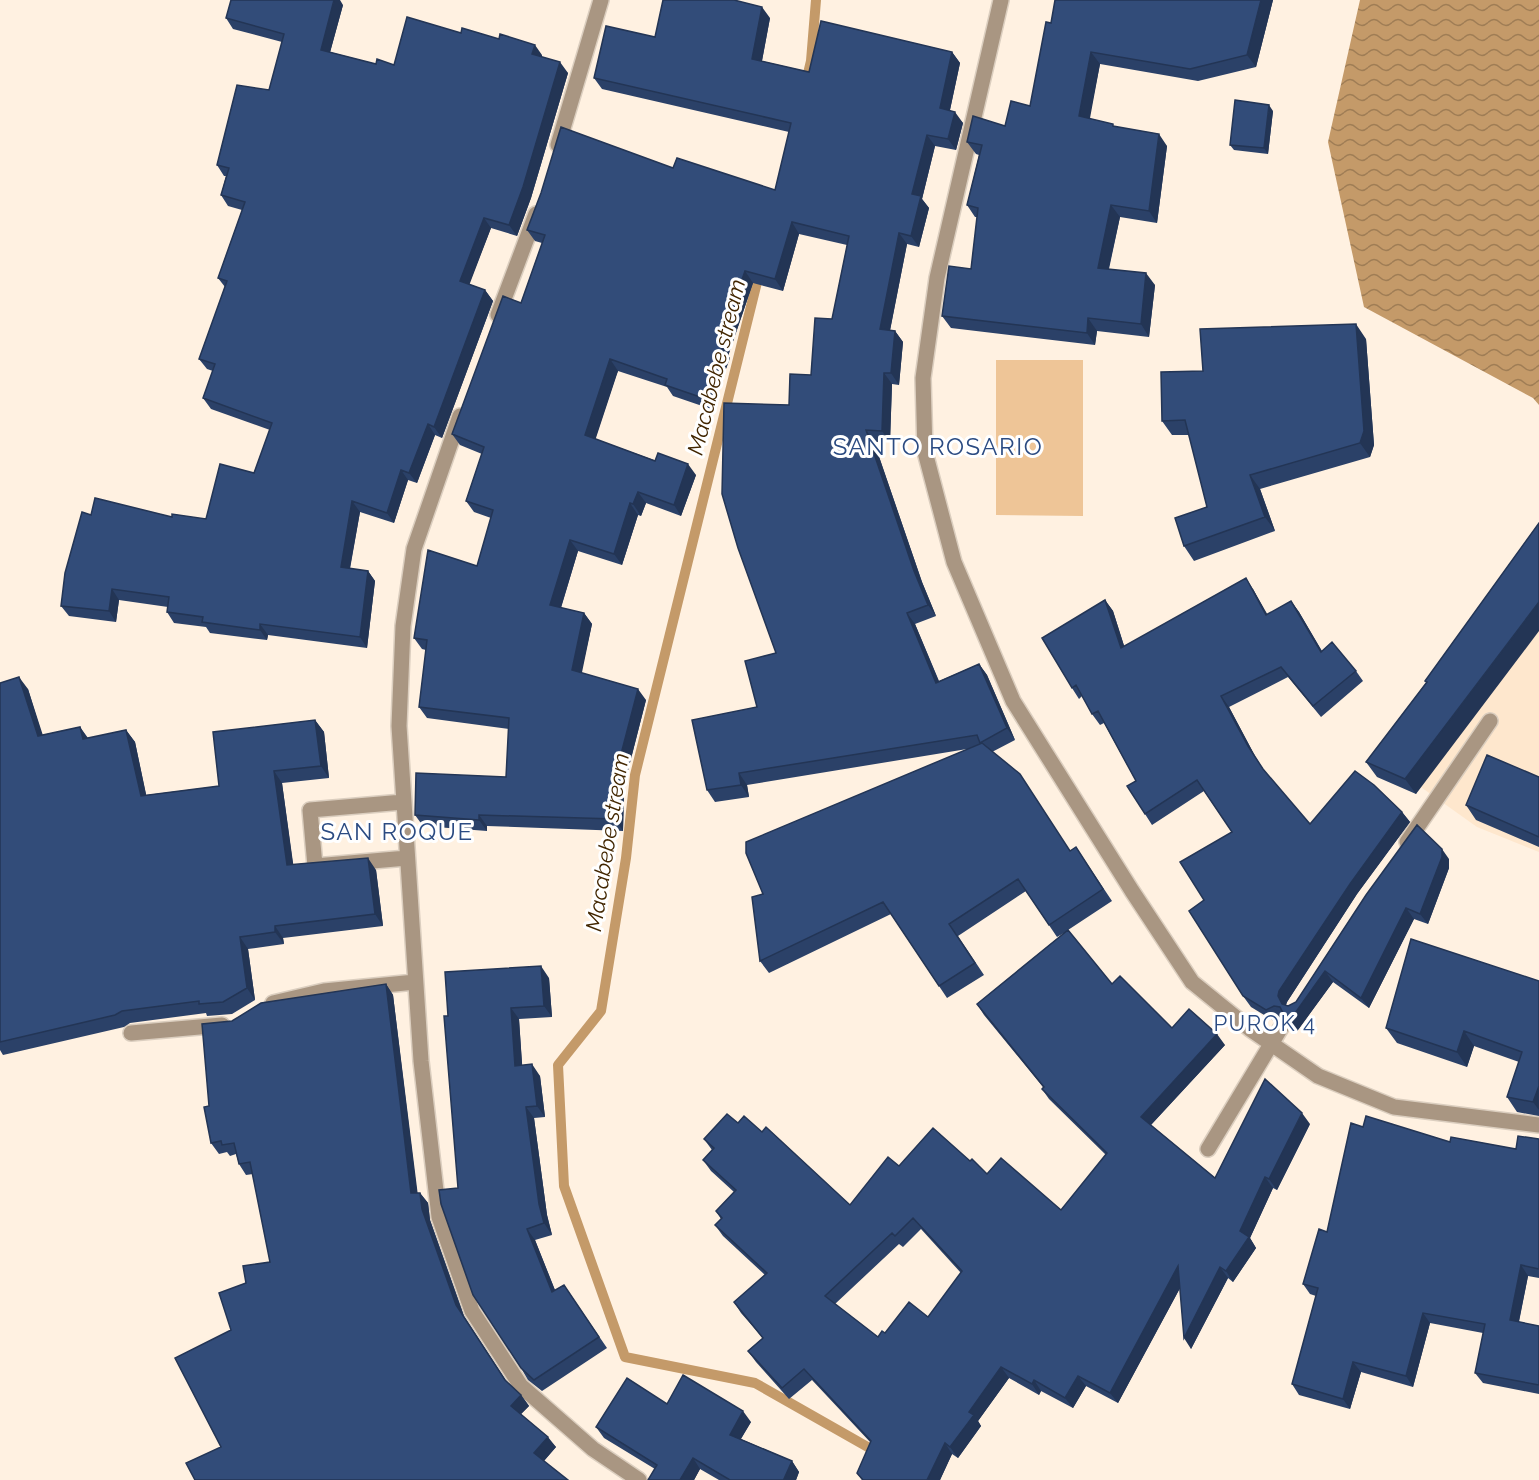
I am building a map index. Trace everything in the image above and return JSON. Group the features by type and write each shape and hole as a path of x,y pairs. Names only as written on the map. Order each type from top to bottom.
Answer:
{"street":[{"path":"554,159 601,0"},
{"path":"1001,0 937,278 923,378 925,452 954,562 1013,701 1125,881 1192,982 1271,1044 1318,1076 1394,1107 1539,1125"},
{"path":"494,324 540,201"},
{"path":"465,403 414,549 403,626 400,693 399,726 415,982 421,1061 439,1217 472,1311 521,1386 593,1449 639,1480"},
{"path":"1398,855 1490,721"},
{"path":"403,802 310,810 315,866 407,858"},
{"path":"255,1011 265,1005 324,991 415,982"},
{"path":"131,1033 235,1023"},
{"path":"1208,1149 1282,1026"}],"shaded area":[{"path":"996,360 1083,360 1083,516 996,515"},
{"path":"1539,539 1539,852 1477,827 1373,753"}],"water":[{"path":"1360,0 1539,0 1539,405 1533,398 1364,307 1328,142"}],"building":[{"path":"231,0 334,0 321,50 376,64 377,59 394,65 407,17 461,33 462,28 499,39 500,34 535,45 532,54 560,62 523,187 509,225 484,218 460,281 485,290 434,427 428,424 409,473 401,470 387,513 352,501 341,567 368,571 360,637 260,624 260,630 202,622 203,617 167,612 169,597 112,589 109,611 61,606 65,573 82,512 91,515 95,498 172,517 172,514 206,519 220,464 254,473 272,423 203,398 215,364 199,359 227,281 218,278 245,202 221,195 229,168 217,165 237,85 269,90 284,34 226,18"},
{"path":"663,0 734,0 762,7 752,59 809,72 821,21 952,52 940,108 955,112 948,139 927,135 912,194 921,196 911,236 899,233 880,329 895,331 891,373 884,373 882,431 866,430 914,571 928,605 907,613 936,683 979,664 1007,728 980,743 977,735 739,773 741,785 707,790 692,720 757,707 745,661 776,653 738,548 722,494 724,403 789,405 790,374 811,375 815,318 832,319 849,236 792,222 775,279 745,271 719,346 722,347 703,398 665,385 667,379 610,359 585,435 655,461 658,453 688,464 674,505 638,492 633,504 630,503 614,554 570,540 550,605 584,613 572,670 638,689 614,781 616,780 615,819 479,815 479,820 415,815 416,773 506,777 509,718 419,707 427,640 414,638 428,550 477,566 493,510 466,501 484,447 452,434 503,296 521,303 545,235 527,230 561,127 673,168 677,158 775,190 791,123 594,78 606,26 655,37"},
{"path":"1055,0 1261,0 1247,55 1190,69 1091,52 1079,116 1113,124 1113,126 1159,134 1149,211 1111,205 1098,268 1146,273 1141,324 1088,318 1087,333 942,316 949,266 971,269 978,208 967,205 982,145 967,142 973,116 1005,126 1011,101 1030,106 1046,22 1051,23"},
{"path":"1235,100 1269,105 1264,148 1230,145"},
{"path":"1356,324 1364,431 1360,443 1250,475 1265,517 1184,546 1175,518 1207,507 1185,420 1162,421 1161,372 1203,371 1200,329"},
{"path":"1539,523 1539,602 1405,779 1366,762 1427,682 1425,681"},
{"path":"1246,578 1266,615 1291,601 1321,652 1332,642 1356,671 1313,706 1281,667 1221,696 1263,769 1310,824 1355,771 1374,785 1402,812 1350,884 1279,991 1278,996 1282,1004 1288,1006 1296,1002 1366,895 1417,825 1442,849 1442,857 1420,914 1406,908 1361,998 1325,971 1288,1023 1283,1020 1284,1015 1280,1007 1274,1006 1266,1010 1243,996 1189,911 1204,900 1180,862 1232,832 1197,780 1145,814 1127,786 1136,781 1098,711 1092,714 1076,685 1072,688 1042,638 1105,600 1121,648"},
{"path":"19,677 38,736 80,727 83,739 126,730 141,796 219,786 213,732 315,720 321,766 274,771 287,865 368,858 375,914 275,926 275,932 240,937 247,988 223,1002 199,1004 199,1001 122,1011 115,1015 0,1042 0,683"},
{"path":"982,743 1020,774 1070,851 1076,847 1103,889 1049,925 1018,879 949,924 975,963 939,986 883,902 760,961 752,897 763,894 746,853 746,842"},
{"path":"1487,755 1539,777 1539,837 1466,805"},
{"path":"1068,930 1112,984 1120,976 1172,1028 1189,1009 1217,1034 1141,1117 1215,1178 1265,1079 1302,1113 1269,1179 1265,1177 1240,1231 1249,1237 1226,1271 1220,1267 1184,1338 1178,1266 1110,1393 1078,1376 1065,1398 1034,1380 1032,1384 1001,1367 969,1412 974,1415 950,1447 945,1443 927,1480 863,1480 857,1473 871,1441 804,1369 782,1388 748,1351 763,1338 734,1302 767,1273 715,1225 722,1218 716,1211 736,1190 703,1160 714,1148 704,1139 727,1114 738,1123 744,1116 762,1132 766,1127 850,1205 888,1157 899,1166 933,1128 987,1174 1001,1158 1061,1210 1107,1153 1042,1089 1044,1087 977,1004","holes":["913,1218 962,1271 928,1317 909,1302 885,1333 882,1331 878,1337 825,1296 892,1233 895,1236"]},
{"path":"1411,939 1539,981 1539,1086 1533,1102 1507,1097 1522,1052 1464,1031 1457,1052 1386,1028"},
{"path":"541,966 544,1006 511,1008 515,1066 532,1064 537,1106 526,1107 539,1204 544,1223 527,1229 552,1292 564,1285 599,1337 534,1380 521,1368 473,1295 441,1204 439,1190 458,1188 444,1016 448,1016 445,972"},
{"path":"386,984 411,1193 420,1193 422,1209 456,1305 505,1380 521,1395 511,1406 548,1437 534,1453 568,1480 195,1480 186,1463 221,1447 175,1358 231,1330 219,1293 246,1283 243,1266 270,1262 250,1162 239,1164 234,1143 222,1145 221,1141 211,1143 204,1107 209,1106 202,1024 232,1021 261,1003"},
{"path":"1366,1116 1450,1142 1451,1137 1516,1149 1518,1136 1539,1139 1539,1269 1521,1265 1510,1320 1539,1326 1539,1385 1475,1373 1485,1324 1423,1313 1406,1376 1353,1362 1343,1399 1292,1384 1318,1288 1303,1284 1319,1229 1327,1232 1351,1123 1363,1127"},
{"path":"683,1375 743,1411 730,1435 792,1461 784,1479 786,1480 730,1480 693,1458 680,1480 648,1480 657,1465 596,1427 627,1378 667,1404"}],"waterway":[{"name":"Macabebe stream","path":"805,86 811,61 816,0"},
{"name":"Macabebe stream","path":"760,270 635,775 626,858 601,1011 558,1065 564,1186 625,1357 755,1383 880,1454"}],"district":[{"name":"SANTO ROSARIO","path":"938,447"},
{"name":"SAN ROQUE","path":"397,832"},
{"name":"PUROK 4","path":"1265,1023"}]}
